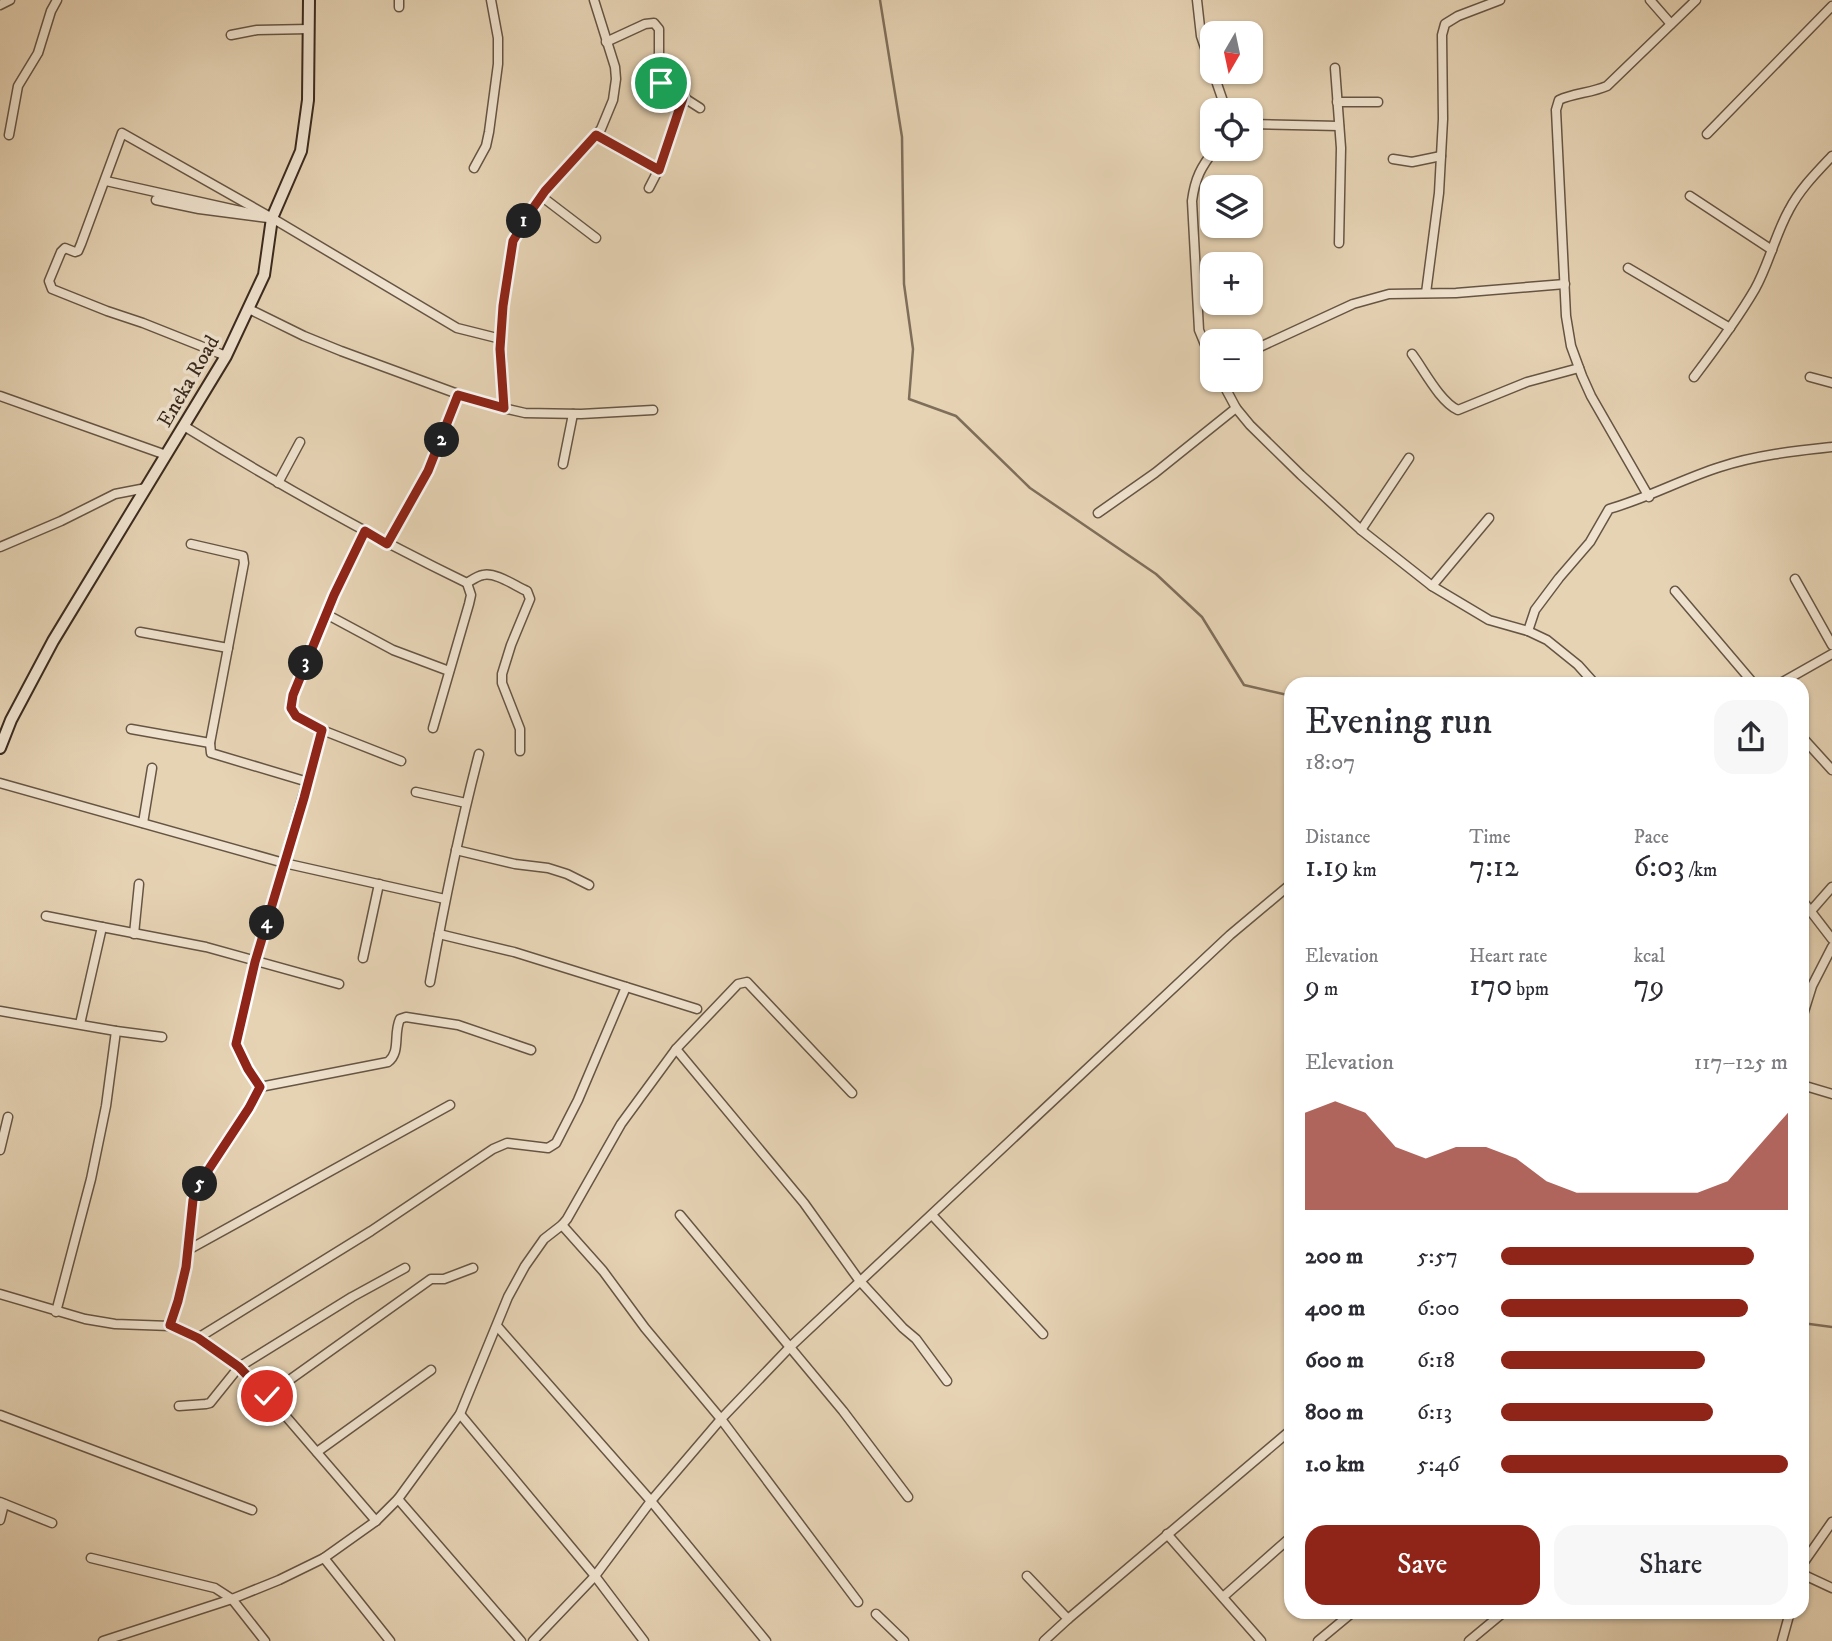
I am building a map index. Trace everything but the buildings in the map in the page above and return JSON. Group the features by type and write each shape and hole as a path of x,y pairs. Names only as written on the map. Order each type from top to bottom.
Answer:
{"main road":[{"name":"Eneka Road","path":"0,748 11,720 53,641 226,356 250,309 264,275 272,218 301,151 308,100 309,0"}],"street":[{"path":"0,5 10,0"},
{"path":"9,135 18,86 38,53 57,0"},
{"path":"474,168 486,146 498,64 498,38 491,0"},
{"path":"504,408 501,339 513,241 541,196 601,129 612,100 615,67 594,0"},
{"path":"1197,0 1200,27"},
{"path":"1426,293 1439,193 1443,120 1442,35 1445,24 1458,16 1500,0"},
{"path":"1650,0 1671,24"},
{"path":"1648,497 1591,396 1571,346 1566,316 1556,110 1559,100 1569,95 1594,92 1607,86 1696,0"},
{"path":"1707,134 1832,6"},
{"path":"606,43 645,24 654,23 659,29 661,83 700,108"},
{"path":"231,35 257,30 309,29"},
{"path":"1335,68 1341,148 1339,243"},
{"path":"649,188 659,170 683,98"},
{"path":"1337,102 1378,102"},
{"path":"1263,124 1339,126"},
{"path":"226,356 52,289 49,281 61,252 65,248 75,252 78,250 122,133 457,328 501,339"},
{"path":"596,135 659,170"},
{"path":"1393,159 1412,162 1441,156"},
{"path":"1694,377 1756,287 1788,212 1802,188 1832,156"},
{"path":"1200,332 1192,201 1195,183 1205,161"},
{"path":"106,181 272,218"},
{"path":"541,196 596,238"},
{"path":"1690,196 1772,250"},
{"path":"156,200 247,214 272,218 199,209 156,200"},
{"path":"1628,268 1730,328"},
{"path":"1263,345 1353,304 1389,294 1456,293 1564,284"},
{"path":"250,309 316,341 458,395 504,408 525,413 573,414 653,410"},
{"path":"1412,354 1442,397 1458,410 1527,382 1579,369"},
{"path":"1810,377 1832,383"},
{"path":"1227,392 1250,425 1301,475 1362,530 1432,586 1489,620 1528,631 1547,640 1589,677"},
{"path":"387,544 428,471 458,395"},
{"path":"0,396 166,455"},
{"path":"1098,513 1155,473 1236,408"},
{"path":"563,464 573,414"},
{"path":"184,426 387,544 467,583 471,595 433,728"},
{"path":"278,483 300,442"},
{"path":"1528,631 1535,610 1590,542 1609,509 1648,497 1721,466 1789,451 1832,447"},
{"path":"1362,530 1409,458"},
{"path":"0,547 115,494 146,488"},
{"path":"1432,586 1489,518"},
{"path":"365,531 326,614 293,695 291,708 296,716 322,730 401,761"},
{"path":"191,544 243,556 244,563 210,744 211,753 308,782"},
{"path":"467,583 486,574 527,591 530,599 502,674 502,683 520,729 520,751"},
{"path":"1794,579 1832,645"},
{"path":"1675,591 1748,677"},
{"path":"326,614 393,650 449,671"},
{"path":"139,632 228,648"},
{"path":"1791,677 1832,654"},
{"path":"131,729 210,744"},
{"path":"260,1087 236,1044 255,962 322,730"},
{"path":"1809,745 1832,770"},
{"path":"430,982 445,899 479,754"},
{"path":"143,823 152,768"},
{"path":"0,783 284,863 445,899"},
{"path":"416,792 466,803"},
{"path":"456,850 515,864 548,868 589,885"},
{"path":"134,934 139,884"},
{"path":"363,958 379,884"},
{"path":"1832,887 1810,912 1832,939"},
{"path":"533,1641 595,1576 651,1501 720,1419 790,1347 1230,935 1284,890"},
{"path":"46,916 206,947 339,984"},
{"path":"80,1024 102,927"},
{"path":"439,934 514,952 697,1009"},
{"path":"1809,996 1832,947"},
{"path":"103,1641 124,1638 232,1600 279,1580 324,1558 376,1521 398,1499 460,1414 508,1297 525,1266 544,1238 562,1226 621,1124 676,1049 738,984 747,982 852,1093"},
{"path":"198,1338 371,1231 493,1149 507,1143 548,1148 556,1143 578,1100 626,987"},
{"path":"0,1010 162,1037"},
{"path":"260,1087 388,1062 394,1057 396,1050 396,1026 400,1019 406,1017 458,1025 531,1050"},
{"path":"56,1312 91,1179 106,1106 116,1031"},
{"path":"676,1049 804,1203 859,1280 916,1339 947,1381"},
{"path":"170,1325 178,1301 188,1250 193,1200 201,1181 260,1087"},
{"path":"1809,1087 1832,1094"},
{"path":"188,1250 450,1105"},
{"path":"0,1150 8,1117"},
{"path":"680,1214 877,1454 908,1497"},
{"path":"932,1215 1043,1334"},
{"path":"562,1226 603,1271 645,1328 720,1419 858,1602"},
{"path":"179,1406 210,1403 239,1367 352,1297 405,1268"},
{"path":"267,1396 430,1279 444,1279 474,1268"},
{"path":"0,1294 85,1320 115,1324 170,1325 198,1338 239,1367 376,1521"},
{"path":"497,1326 651,1501 766,1641"},
{"path":"317,1452 431,1370"},
{"path":"460,1414 595,1576 644,1641"},
{"path":"0,1415 252,1510"},
{"path":"1044,1641 1284,1436"},
{"path":"398,1499 521,1641"},
{"path":"0,1520 2,1503 52,1523"},
{"path":"1809,1555 1832,1522"},
{"path":"1167,1534 1261,1641"},
{"path":"1223,1597 1284,1543"},
{"path":"91,1558 215,1588 232,1600 265,1641"},
{"path":"324,1558 390,1641"},
{"path":"1027,1576 1068,1619"},
{"path":"1809,1577 1832,1588"},
{"path":"876,1614 904,1641"},
{"path":"1318,1641 1345,1619"},
{"path":"1469,1641 1496,1619"},
{"path":"1782,1641 1788,1619"}],"waterway":[{"path":"880,0 902,137 904,284 913,349 909,399 956,416 1030,488 1156,574 1202,617 1244,685 1284,694"},
{"path":"1809,1324 1832,1327"}],"route":[{"path":"267,1396 239,1367 198,1338 170,1325 186,1267 193,1200 201,1181 260,1087 236,1044 255,962 322,730 296,716 291,708 293,695 334,595 365,531 387,544 428,471 458,395 504,408 500,349 507,270 513,241 531,211 545,191 596,135 659,170 683,98 661,83"}]}
